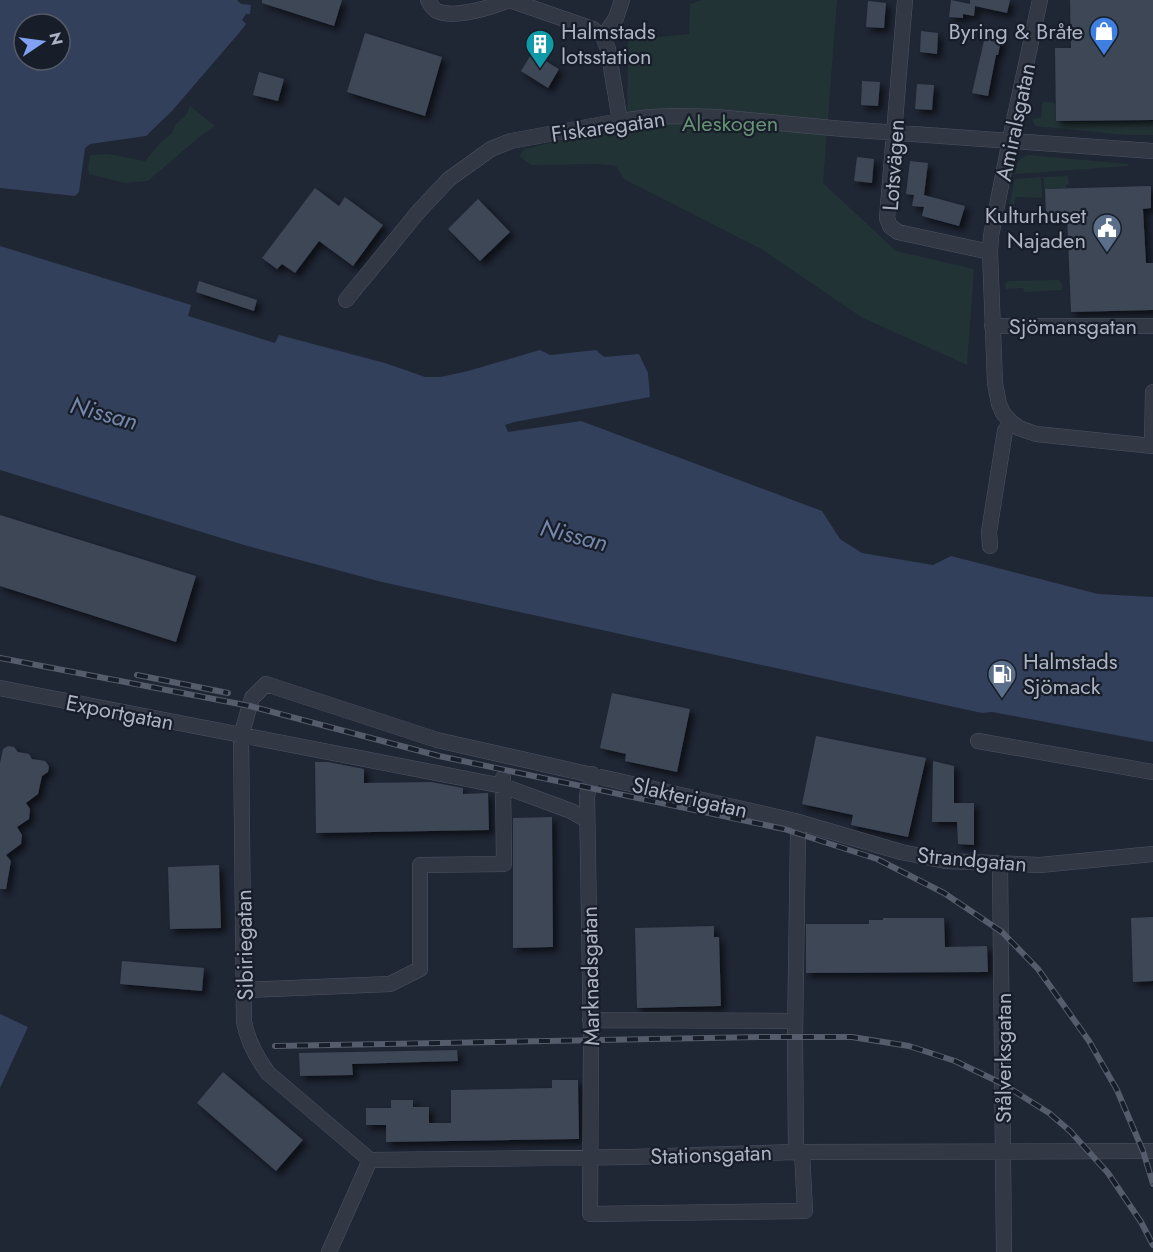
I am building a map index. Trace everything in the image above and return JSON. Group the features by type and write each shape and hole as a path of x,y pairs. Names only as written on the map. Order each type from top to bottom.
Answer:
{"street":[{"path":"429,0 431,6 438,12 449,13 494,7 509,0 593,29 603,37 608,49 620,121"},
{"path":"603,37 616,18 622,0"},
{"name":"Lotsvägen","path":"905,0 887,218 890,226 898,232 990,252"},
{"name":"Amiralsgatan","path":"1011,422 1003,414 996,387 992,326 991,236 1040,0"},
{"name":"Fiskaregatan","path":"346,300 419,211 449,179 474,159 511,141 651,117 716,117 895,133 962,136 1010,142 1153,151"},
{"name":"Sjömansgatan","path":"992,326 1153,326"},
{"path":"990,546 989,532 1005,431 1011,422 1028,431 1054,437 1152,446 1153,392"},
{"name":"Sibiriegatan","path":"266,684 252,698 241,736 246,1032 260,1063 277,1081 370,1160"},
{"name":"Slakterigatan","path":"266,684 437,740 795,821"},
{"name":"Exportgatan","path":"0,688 241,736 503,782 587,820"},
{"path":"978,741 1153,772"},
{"name":"Marknadsgatan","path":"592,774 587,796 590,1214 805,1211 799,1152"},
{"path":"245,990 390,984 420,969 420,866 504,864 503,782"},
{"path":"795,821 798,833 795,1022 799,1152"},
{"name":"Strandgatan","path":"795,821 901,852 945,861 1040,865 1153,854"},
{"name":"Stålverksgatan","path":"1000,865 1004,1252"},
{"path":"590,1020 795,1022"},
{"name":"Stationsgatan","path":"370,1160 630,1157 799,1152 1153,1151"},
{"path":"329,1252 370,1160"}],"green space":[{"name":"Aleskogen","path":"702,0 837,0 823,183 896,251 974,269 967,365 861,317 763,250 624,179 616,166 600,164 531,165 519,156 525,149 627,125 628,34 649,38 689,34 690,4"},
{"path":"1042,103 1055,103 1056,122 1153,121 1153,135 1126,135 1035,126 1032,119 1041,118"},
{"path":"190,106 215,126 148,181 125,183 89,174 90,155 108,154 145,161 172,133 176,124 187,114"},
{"path":"1029,155 1128,164 1128,166 1015,174 1019,162"},
{"path":"1068,176 1069,184 1066,188 1044,189 1044,177"},
{"path":"1041,177 1042,198 1016,197 1012,211 1008,211 1015,179"},
{"path":"1059,280 1062,290 1024,292 1023,288 1006,289 1005,284 1008,281"}],"water":[{"path":"0,0 237,0 241,4 251,5 250,14 246,14 242,20 246,24 239,33 172,111 146,136 90,144 85,148 79,192 75,196 0,188"},
{"name":"Nissan","path":"0,246 191,305 188,316 275,343 279,335 385,363 425,377 441,377 468,371 540,350 550,355 596,350 604,357 639,354 648,373 650,397 514,422 505,425 508,432 581,421 822,511 840,539 862,553 933,565 951,556 1098,594 1153,597 1153,742 992,712 982,713 382,582 244,545 0,470"},
{"path":"0,1014 28,1027 0,1088"}],"building":[{"path":"262,0 342,0 334,26 262,3"},
{"path":"951,0 970,4 970,0 1010,0 1007,13 975,6 974,16 963,14 963,18 949,17"},
{"name":"Byring & Bråte","path":"1070,0 1153,0 1153,120 1056,121 1055,48 1071,48"},
{"path":"868,1 886,3 884,28 866,27"},
{"path":"921,31 938,33 937,54 920,52"},
{"path":"986,32 1002,36 988,96 972,93"},
{"path":"365,33 442,57 425,116 347,92"},
{"name":"Halmstads lotsstation","path":"532,53 559,69 548,88 521,71"},
{"path":"259,72 284,79 278,101 253,95"},
{"path":"862,81 880,82 878,106 861,105"},
{"path":"917,84 934,85 932,110 915,109"},
{"path":"857,157 874,159 872,183 854,181"},
{"path":"910,161 928,163 924,195 965,206 959,226 922,216 924,207 912,206 914,195 906,194"},
{"name":"Kulturhuset Najaden","path":"1151,186 1151,208 1143,209 1146,263 1153,263 1153,310 1071,312 1067,215 1046,215 1045,189"},
{"path":"315,188 339,206 345,197 383,225 353,266 319,241 295,273 282,264 277,269 262,258"},
{"path":"478,199 510,232 480,261 448,229"},
{"path":"199,281 257,300 254,311 196,292"},
{"path":"0,515 196,576 176,642 0,586"},
{"path":"612,693 690,709 677,772 625,761 626,754 600,748"},
{"path":"816,736 926,758 908,837 851,825 853,815 802,804"},
{"path":"8,746 14,747 18,752 29,754 32,759 45,761 49,766 48,772 42,776 38,794 26,803 30,809 29,819 17,827 22,835 21,844 6,855 11,861 6,889 0,889 0,763 3,749"},
{"path":"933,761 954,766 954,803 974,803 974,845 958,844 957,822 932,822"},
{"path":"315,762 328,762 364,769 364,783 431,782 463,788 463,794 488,793 489,830 316,833"},
{"path":"552,817 553,947 513,948 513,818"},
{"path":"219,865 221,928 170,929 168,867"},
{"path":"1153,917 1153,981 1133,982 1131,918"},
{"path":"883,918 944,918 945,947 987,946 988,972 806,973 806,924 869,924 869,920 883,920"},
{"path":"714,926 714,937 719,937 721,1006 637,1008 635,928"},
{"path":"122,961 204,968 202,991 120,984"},
{"path":"457,1050 458,1061 352,1064 353,1075 300,1076 299,1053"},
{"path":"223,1072 303,1140 276,1171 197,1103"},
{"path":"552,1080 578,1080 579,1139 386,1142 386,1125 366,1125 366,1108 391,1108 391,1100 413,1100 413,1107 429,1107 429,1123 451,1123 451,1090 552,1088"}],"railway":[{"path":"0,658 250,706 439,756 784,829 877,859 944,893 1002,932 1038,969 1089,1041 1117,1090 1143,1151 1153,1184"},
{"path":"137,675 228,693"},
{"path":"275,1046 759,1037 852,1037 909,1046 955,1061 1003,1084 1049,1113 1070,1131 1108,1173 1141,1222 1153,1245"}],"place":[{"name":"Byring & Bråte","path":"1104,56"},
{"name":"Halmstads lotsstation","path":"540,70"},
{"name":"Kulturhuset Najaden","path":"1107,254"},
{"name":"Halmstads Sjömack","path":"1002,700"}]}
